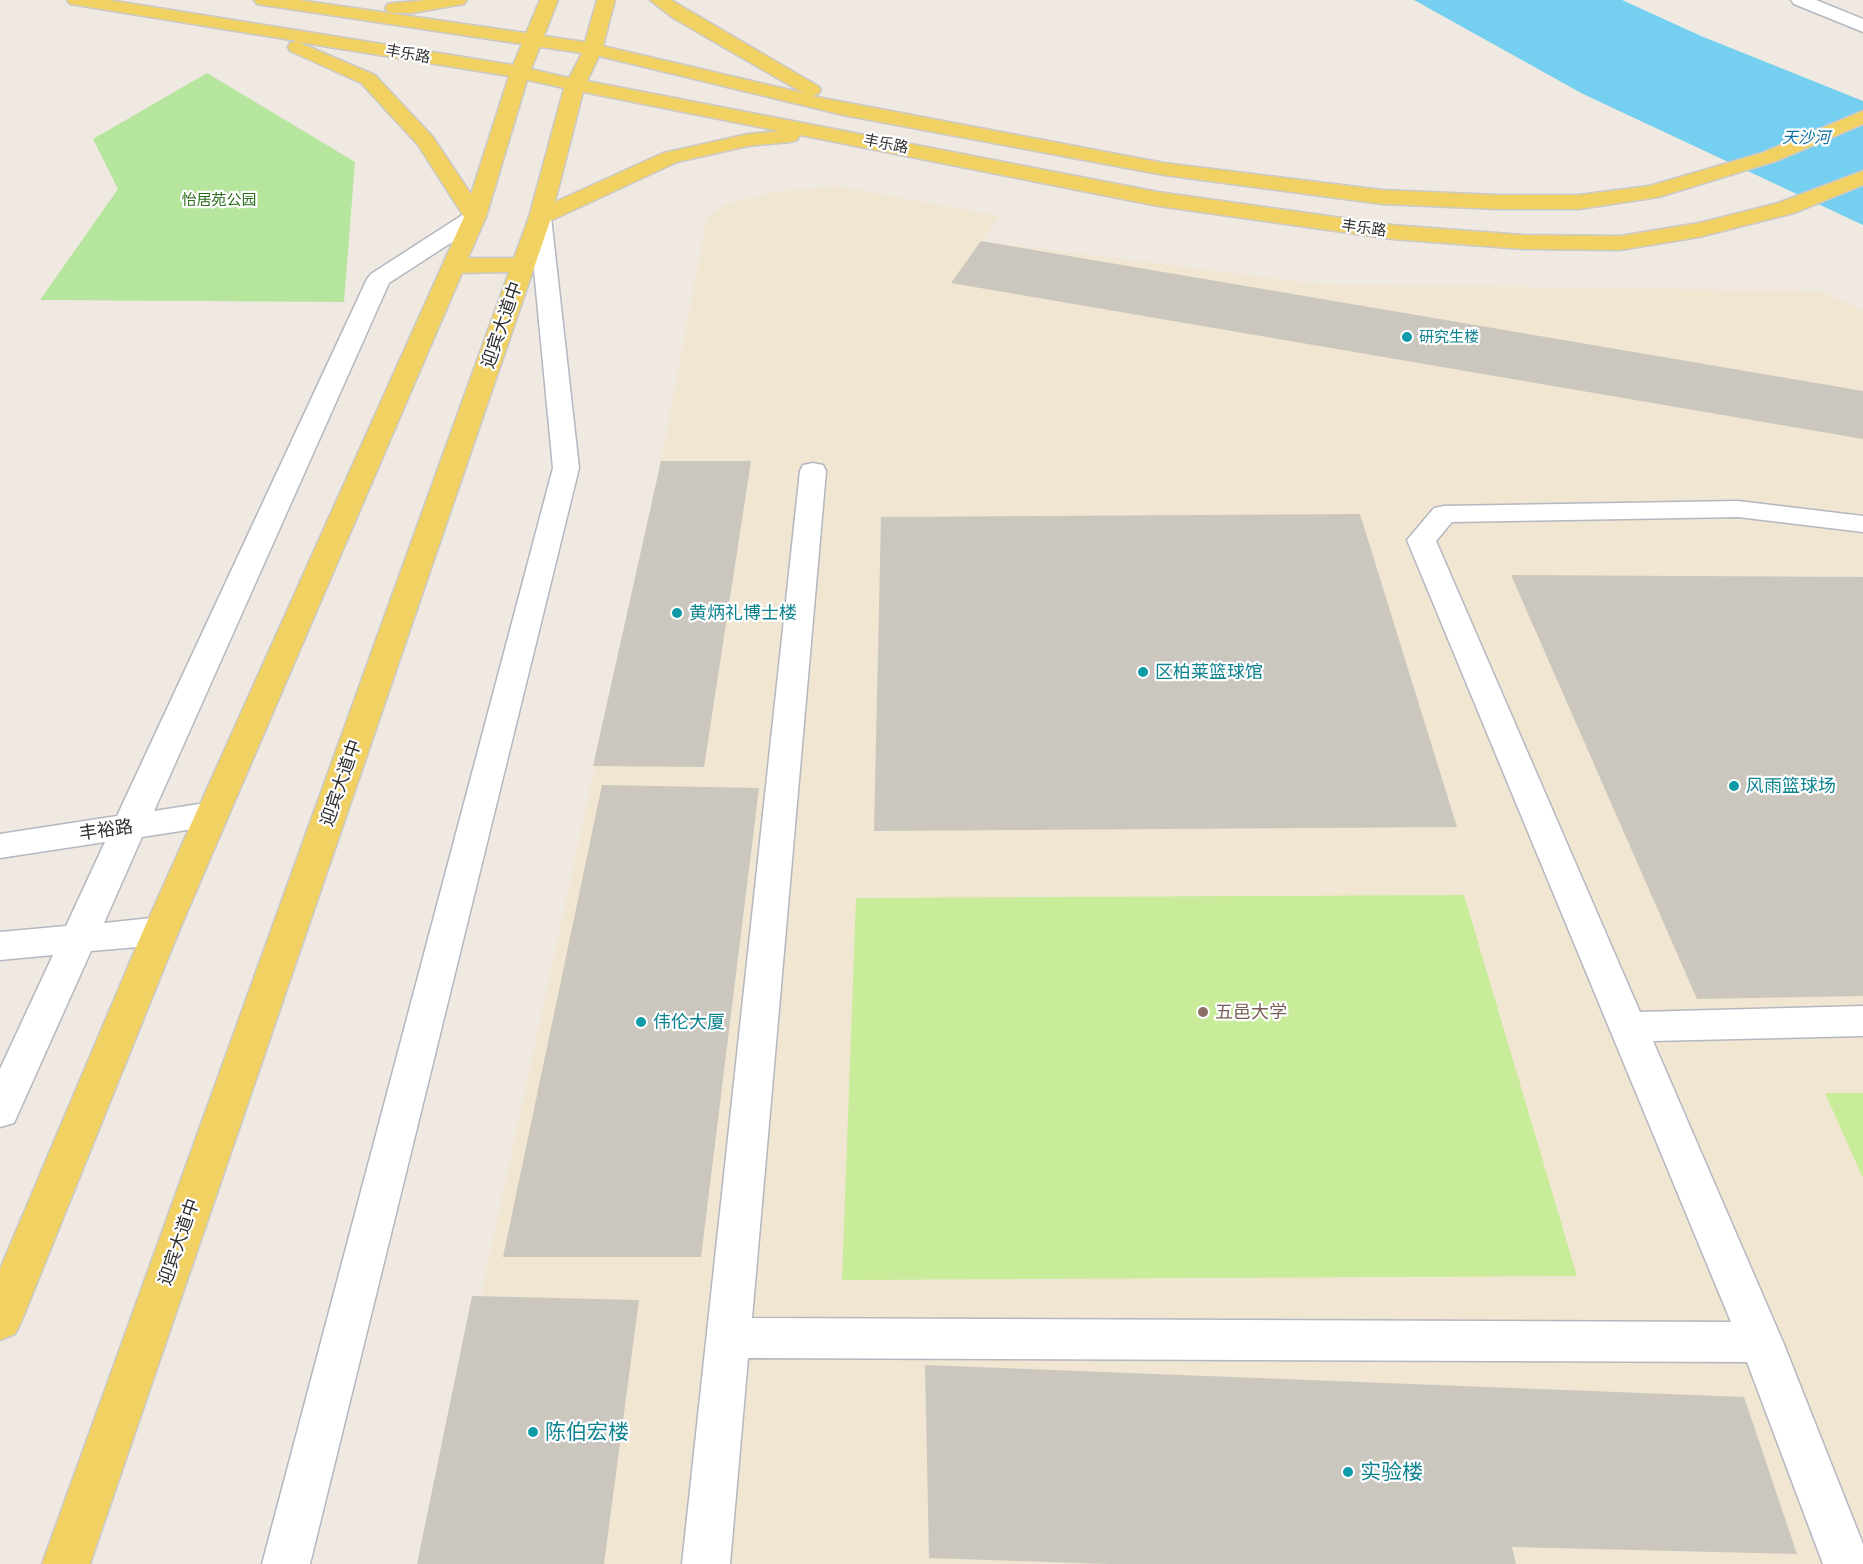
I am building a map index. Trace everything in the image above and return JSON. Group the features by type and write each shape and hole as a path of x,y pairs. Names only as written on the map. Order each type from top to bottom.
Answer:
{"main road":[{"name":"丰乐路","path":"76,0 520,72 575,85 1158,199 1392,232 1523,242 1620,243 1700,230 1786,208 1863,177"},
{"name":"丰乐路","path":"263,0 593,49 843,109 1164,169 1382,197 1497,202 1579,202 1651,192 1769,157 1863,117"},
{"path":"300,6 412,8 458,0"},
{"path":"0,1320 161,930 475,217 520,72 549,0"},
{"name":"迎宾大道中","path":"66,1564 540,217 575,85 593,49 606,0"},
{"path":"659,0 679,14 843,109"},
{"path":"206,20 229,5"},
{"path":"257,28 368,79 426,141 475,217"},
{"path":"540,217 670,158 748,140 827,133"},
{"path":"453,266 501,264 523,266"}],"street":[{"path":"1800,0 1863,26"},
{"path":"0,1111 380,279 475,217"},
{"path":"286,1564 566,468 540,217"},
{"path":"706,1564 813,471"},
{"path":"1847,1564 1761,1342 1421,540 1444,514 1738,509 1863,524"},
{"name":"丰裕路","path":"0,846 212,814"},
{"path":"0,946 161,930"},
{"path":"1628,1027 1863,1022"},
{"path":"727,1338 1761,1342"}],"shaded area":[{"name":"五邑大学","path":"836,186 1000,216 981,241 1317,284 1820,291 1863,310 1863,1564 423,1564 661,461 707,218 727,204 776,192"}],"green space":[{"name":"怡居苑公园","path":"207,73 355,162 344,302 40,300 118,189 93,139"},
{"path":"1464,895 1577,1276 842,1280 856,898"},
{"path":"1825,1093 1863,1093 1863,1178"}],"water":[{"name":"天沙河","path":"1414,0 1622,0 1701,36 1863,101 1863,225 1583,94"}],"building":[{"name":"研究生楼","path":"981,241 1863,391 1863,439 951,283"},
{"name":"黄炳礼博士楼","path":"661,461 751,461 704,767 593,766"},
{"name":"区柏莱篮球馆","path":"1360,514 1457,827 874,831 881,517"},
{"name":"风雨篮球场","path":"1511,575 1863,577 1863,996 1697,999"},
{"name":"伟伦大厦","path":"602,785 759,788 701,1257 503,1257"},
{"name":"陈伯宏楼","path":"472,1296 639,1300 604,1564 417,1564"},
{"name":"实验楼","path":"925,1365 1744,1397 1797,1554 1512,1547 1516,1564 1108,1564 929,1558"}],"place":[{"name":"研究生楼","path":"1407,337"},
{"name":"黄炳礼博士楼","path":"677,613"},
{"name":"区柏莱篮球馆","path":"1143,672"},
{"name":"风雨篮球场","path":"1734,786"},
{"name":"五邑大学","path":"1203,1012"},
{"name":"伟伦大厦","path":"641,1022"},
{"name":"陈伯宏楼","path":"533,1432"},
{"name":"实验楼","path":"1348,1472"}]}
